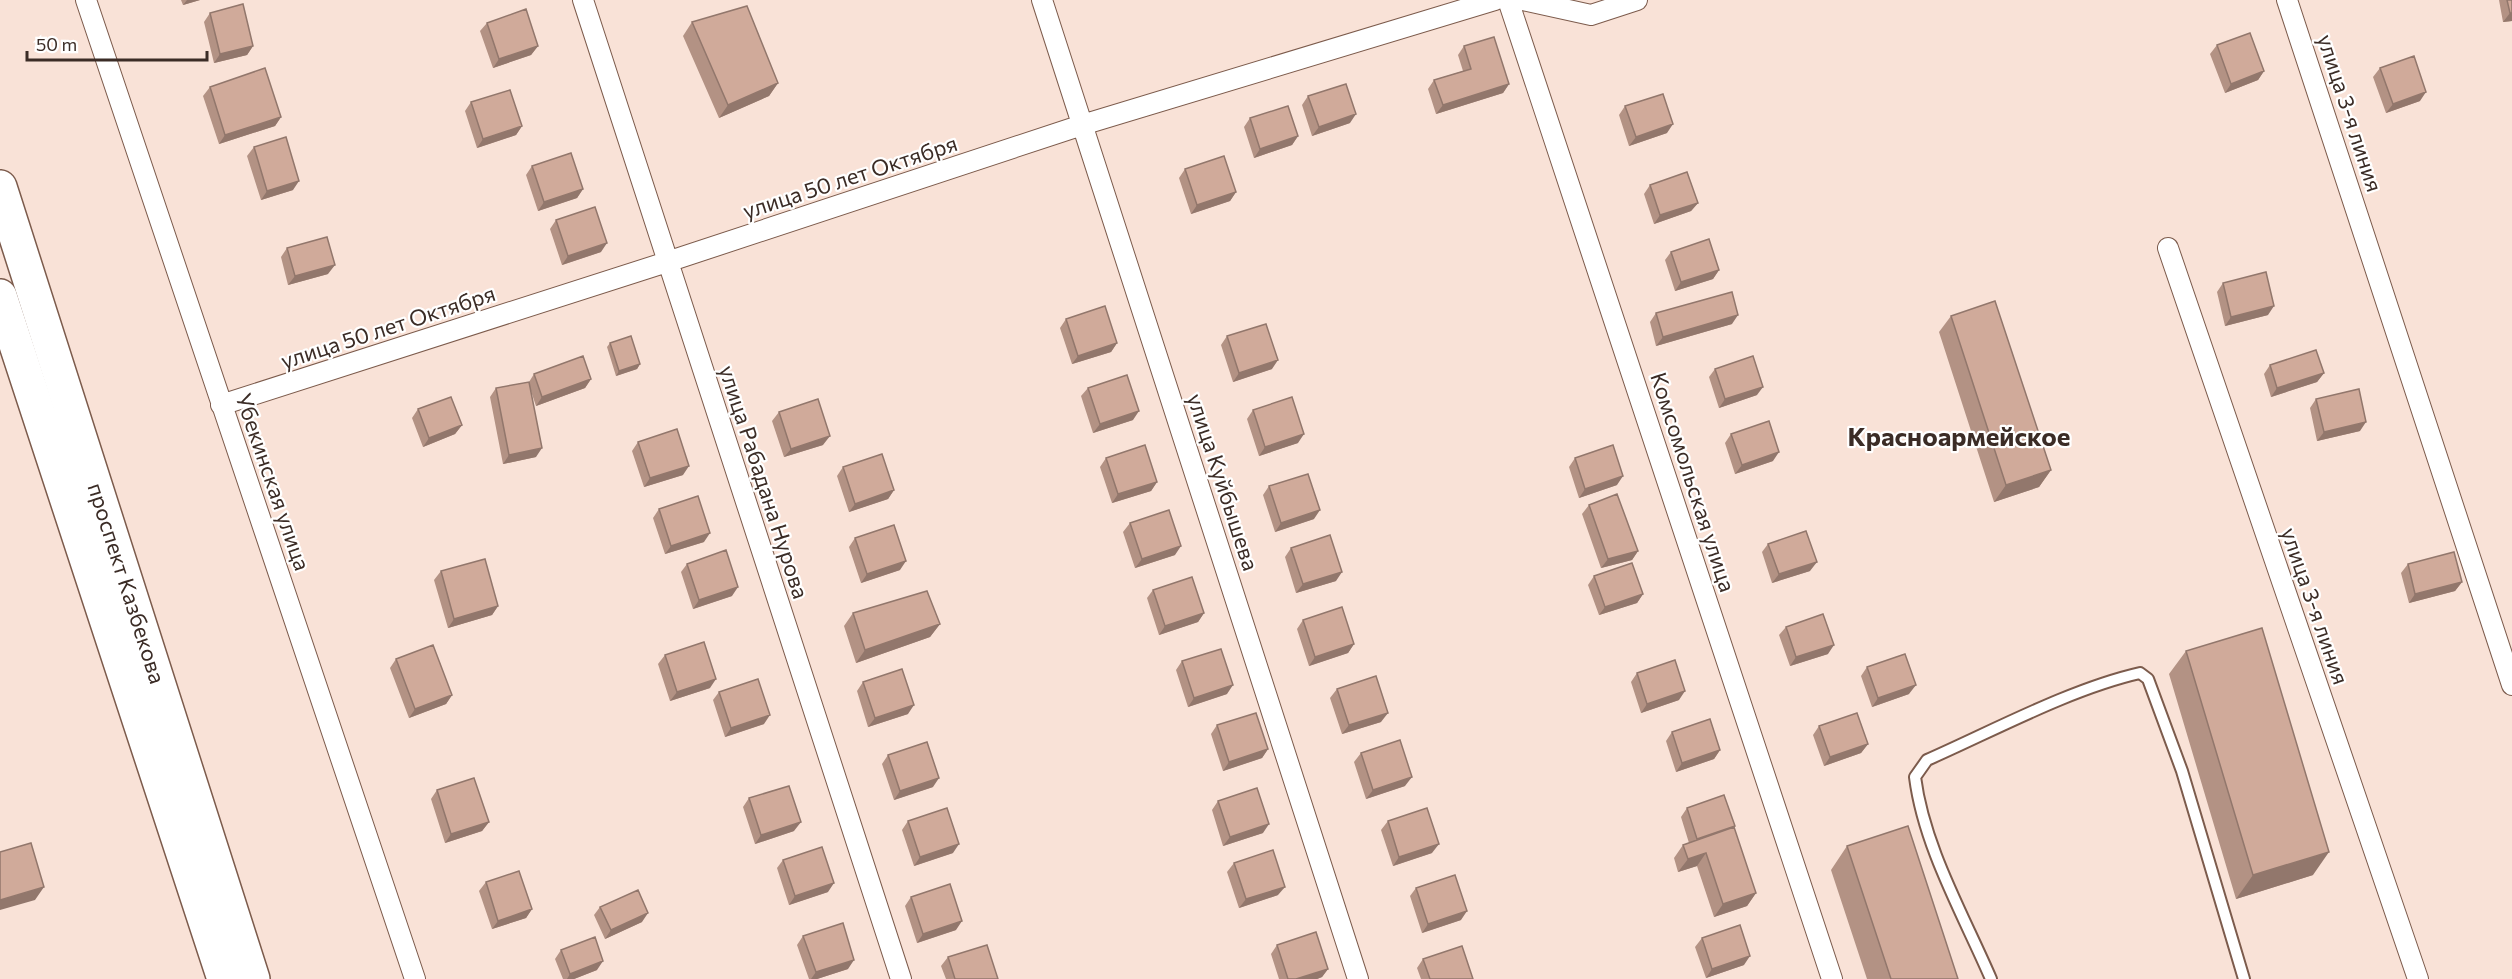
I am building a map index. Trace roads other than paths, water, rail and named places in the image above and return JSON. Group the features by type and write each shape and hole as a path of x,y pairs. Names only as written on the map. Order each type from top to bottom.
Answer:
{"highway":[{"name":"проспект Казбекова","path":"0,187 253,979"},
{"name":"проспект Казбекова","path":"0,296 224,979"}],"street":[{"name":"Убекинская улица","path":"86,0 415,979"},
{"name":"улица Рабадана Нурова","path":"583,0 901,979"},
{"name":"улица Куйбышева","path":"1042,0 1358,979"},
{"name":"улица 50 лет Октября","path":"221,405 667,262 1082,125 1495,0"},
{"name":"Комсомольская улица","path":"1508,0 1832,979"},
{"path":"1523,0 1591,15 1637,0"},
{"name":"улица 3-я линия","path":"2288,0 2512,685"},
{"name":"улица 3-я линия","path":"2168,248 2418,979"}],"lane":[{"path":"1991,979 1938,859 1919,805 1915,777 1927,760 2053,704 2121,677 2140,672 2148,679 2182,771 2244,979"}],"district":[{"name":"Красноармейское","path":"1959,437"}]}
